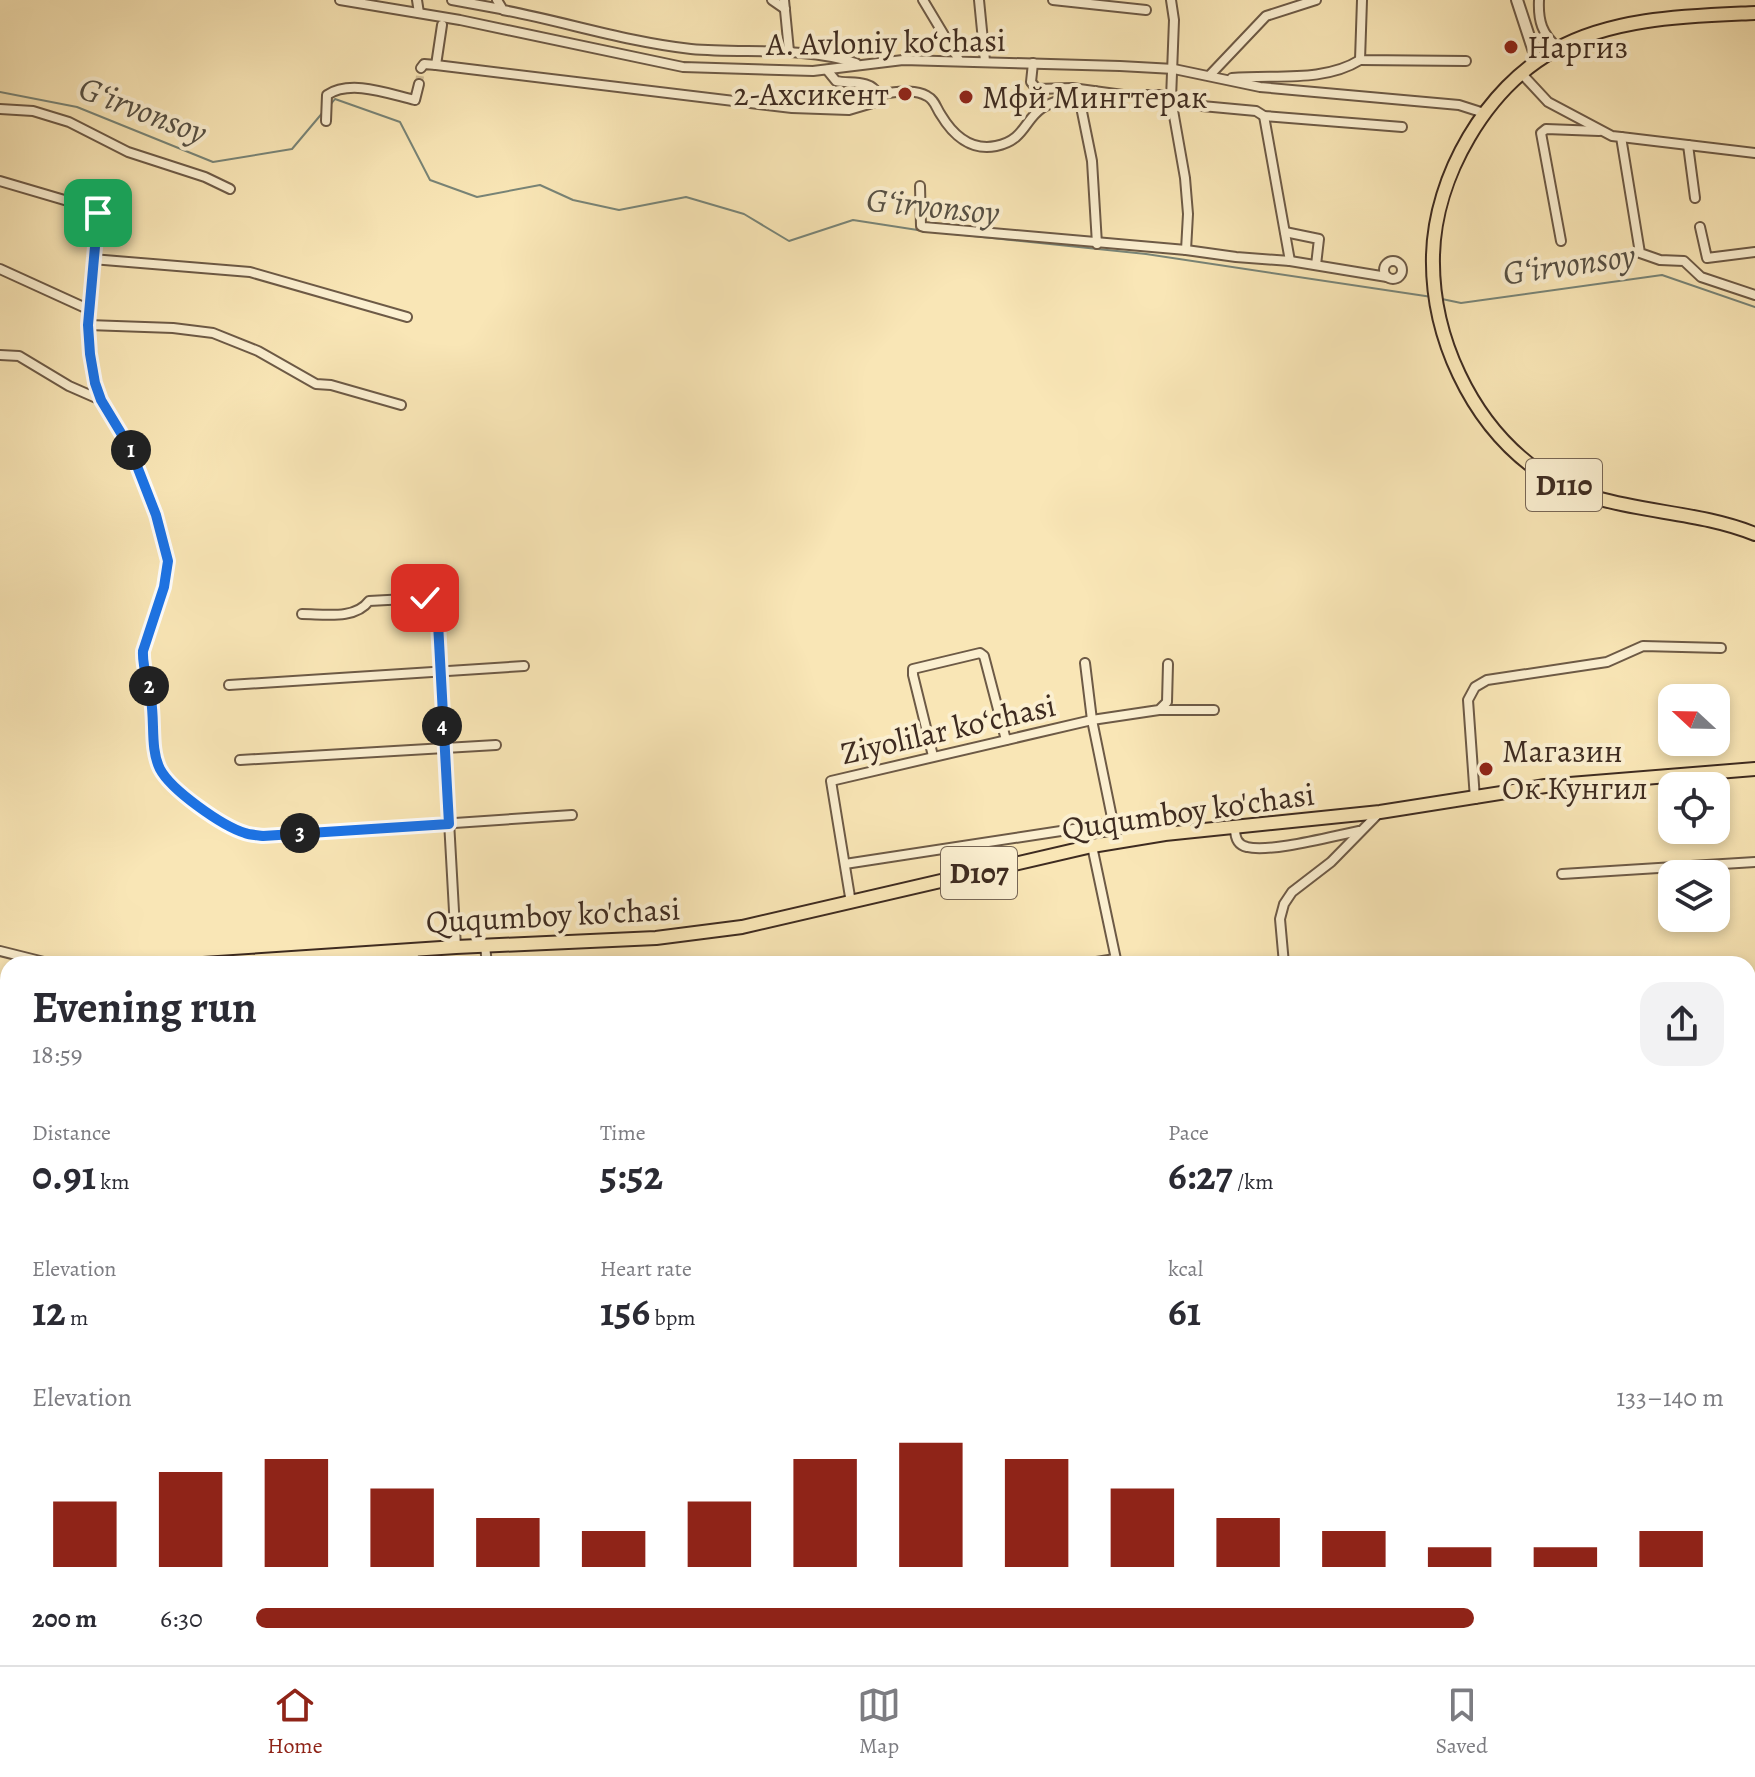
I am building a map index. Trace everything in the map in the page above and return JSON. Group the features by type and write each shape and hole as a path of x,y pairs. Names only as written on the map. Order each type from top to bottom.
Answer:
{"main road":[{"name":"D110","path":"1755,13 1619,26 1583,36 1537,61 1484,113 1465,145 1439,216 1433,254 1442,335 1466,385 1488,421 1516,453 1538,471 1578,493 1612,503 1719,522 1755,534"},
{"name":"Ququmboy ko'chasi","path":"359,956 456,947 656,938 742,927 1117,842 1380,812 1545,786 1755,769"}],"street":[{"name":"A. Avloniy ko‘chasi","path":"340,0 683,67 827,70 903,60 959,60 1174,69 1260,87 1459,105 1484,113"},
{"path":"417,0 419,13"},
{"path":"452,0 669,46 730,52 789,51 826,55 860,64"},
{"path":"497,0 501,9"},
{"path":"772,0 784,4 789,51"},
{"path":"923,0 959,60"},
{"path":"979,0 985,61"},
{"path":"1042,0 1146,10"},
{"path":"1171,0 1174,20 1171,99 1185,178 1188,214 1186,250"},
{"path":"1210,75 1266,16 1316,0"},
{"path":"1360,60 1362,0"},
{"path":"1517,0 1537,61"},
{"path":"1539,0 1540,27 1546,38 1558,48"},
{"path":"436,65 442,25"},
{"path":"1223,79 1324,73 1352,66 1360,60 1466,61"},
{"path":"1033,63 1031,82 1037,89 1072,88 1160,95 1202,106 1256,111 1264,116 1402,127"},
{"path":"421,68 424,64 436,65 792,108 849,110 873,104 878,94"},
{"path":"827,70 836,81 860,83 874,88 878,94"},
{"path":"1522,74 1548,102 1621,137 1755,153"},
{"path":"326,121 327,95 333,91 360,88 415,100 419,84"},
{"path":"878,94 924,94 934,102 956,135 974,145 987,147 1011,140 1026,129 1036,113 1045,106 1095,91"},
{"path":"1079,97 1092,161 1097,244"},
{"path":"0,109 33,111 69,122 128,152 205,177 230,189"},
{"path":"1264,116 1290,261"},
{"path":"1561,241 1541,133 1546,129 1604,131"},
{"path":"1621,137 1640,253 1660,260 1684,261 1701,277 1755,295"},
{"path":"1688,145 1695,198"},
{"path":"0,181 97,211 88,325 90,354 101,400 130,448 168,561 164,587 142,661 153,713 156,757 169,779 213,816 245,833 263,836 572,815"},
{"path":"920,186 921,226 924,227 1290,261 1387,277"},
{"path":"1700,227 1707,258 1755,252"},
{"path":"1285,232 1319,239 1316,265"},
{"path":"92,259 250,272 407,317"},
{"path":"0,269 90,310"},
{"path":"88,325 173,328 213,333 258,351 316,384 331,385 401,405"},
{"path":"0,355 19,356 69,386 101,400"},
{"path":"302,614 354,613 363,609 369,601 425,598 437,605 456,947"},
{"path":"1475,799 1468,700 1475,687 1487,680 1607,662 1643,646 1721,648"},
{"path":"933,756 913,669 980,653 984,656 1006,740"},
{"path":"1085,663 1092,720 1117,842"},
{"path":"1159,710 1167,702 1168,664"},
{"path":"229,685 524,666"},
{"name":"Ziyolilar koʻchasi","path":"845,864 831,781 1092,720 1159,710 1214,710"},
{"path":"240,760 496,745"},
{"path":"1283,956 1280,919 1284,904 1292,892 1331,862 1380,812"},
{"path":"851,903 845,864 1113,823"},
{"path":"1235,828 1235,837 1248,848 1276,850 1359,831"},
{"path":"1092,846 1115,956"},
{"path":"1562,874 1755,862"},
{"path":"485,946 486,956"},
{"path":"413,950 414,956"},
{"path":"0,951 20,956"}],"waterway":[{"name":"G‘irvonsoy","path":"0,92 77,107 213,162 292,149 324,111"},
{"name":"G‘irvonsoy","path":"331,104 335,99 400,122 430,180 477,197 540,185 573,200 619,210 686,197 744,214 789,241 853,220 924,231"},
{"name":"G‘irvonsoy","path":"935,232 1146,254 1432,297"},
{"name":"G‘irvonsoy","path":"1442,299 1461,303 1662,275 1755,307"}],"tunnel":[{"path":"419,84 421,68"}],"place":[{"name":"Наргиз","path":"1511,47"},
{"name":"2-Ахсикент","path":"905,94"},
{"name":"Мфй Мингтерак","path":"966,97"},
{"name":"Магазин Ок Кунгил","path":"1486,769"}],"route":[{"path":"98,213 88,325 95,383 101,400 130,448 156,515 168,561 164,587 142,661 148,678 156,757 169,779 213,816 245,833 263,836 449,824 437,605 425,598"}]}
